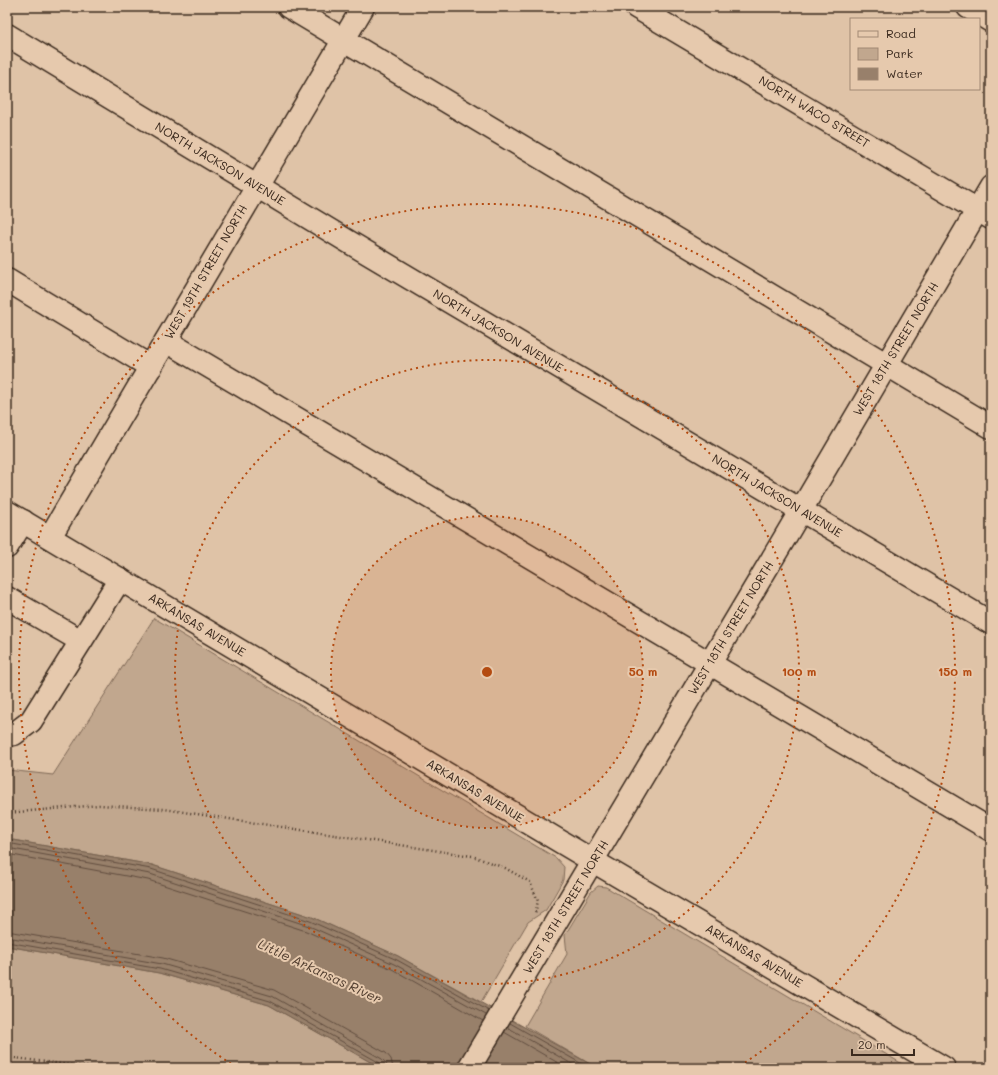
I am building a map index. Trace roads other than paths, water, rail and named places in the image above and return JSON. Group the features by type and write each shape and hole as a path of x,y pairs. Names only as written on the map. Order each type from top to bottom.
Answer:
{"street":[{"path":"289,7 991,427"},
{"name":"WEST 19TH STREET NORTH","path":"50,537 363,7"},
{"name":"NORTH WACO STREET","path":"636,7 984,214"},
{"path":"968,7 991,21"},
{"name":"NORTH JACKSON AVENUE","path":"7,35 349,242 991,624"},
{"name":"WEST 18TH STREET NORTH","path":"469,1068 887,364 984,214 991,187"},
{"path":"7,280 151,367"},
{"path":"166,341 991,830"},
{"path":"7,547 15,517"},
{"name":"ARKANSAS AVENUE","path":"15,517 944,1068"},
{"path":"7,735 14,734 31,721 120,579"},
{"path":"7,598 82,641"}],"water":[{"name":"Little Arkansas River","path":"7,839 152,865 312,917 398,956 597,1068 381,1068 269,1005 159,973 7,946"}]}
